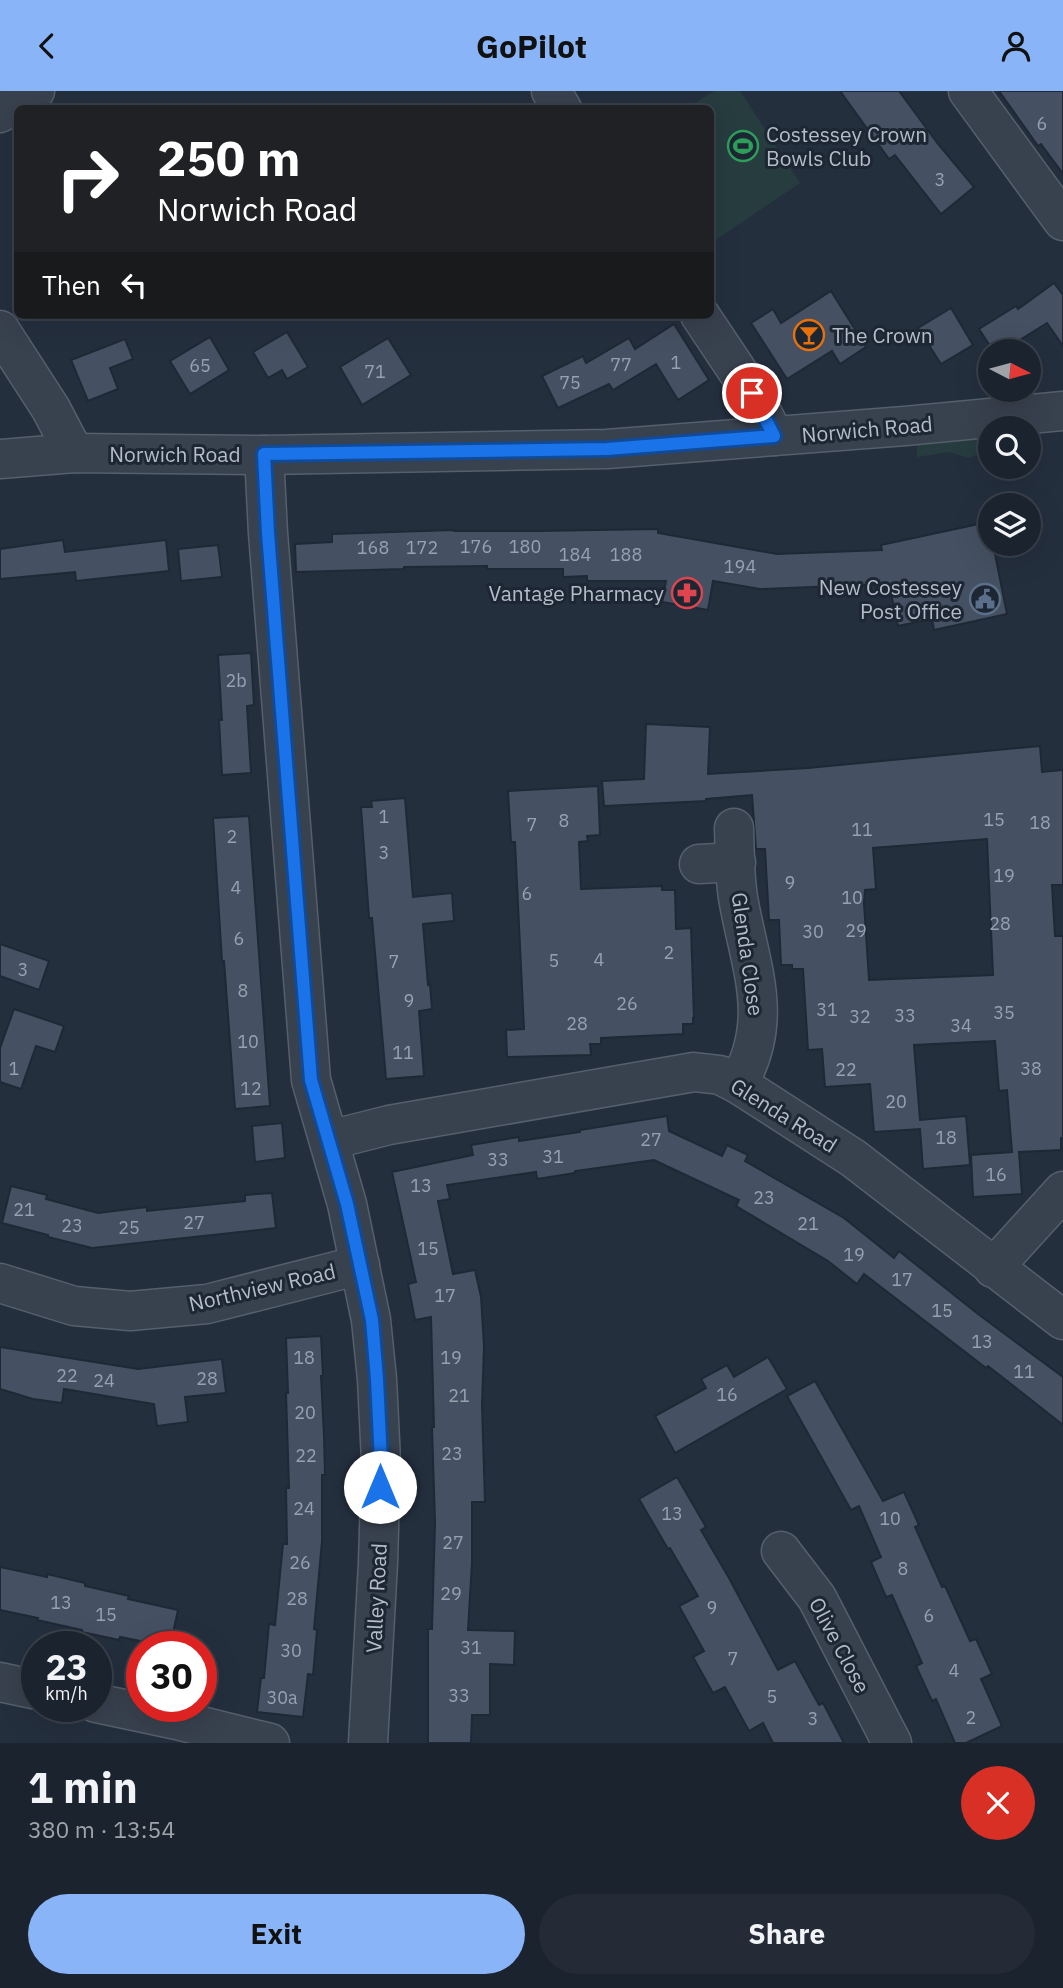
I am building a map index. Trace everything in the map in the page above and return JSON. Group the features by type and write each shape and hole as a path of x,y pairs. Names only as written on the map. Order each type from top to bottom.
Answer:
{"street":[{"path":"0,113 35,91"},
{"path":"968,91 1063,221"},
{"path":"703,319 752,393 774,436"},
{"path":"0,330 51,409 74,453"},
{"name":"Norwich Road","path":"0,459 74,453 264,454 607,449 1063,411"},
{"name":"Valley Road","path":"264,454 311,1080 347,1204 372,1320 377,1379 381,1461 368,1743"},
{"name":"Glenda Close","path":"723,851 738,901 756,984 759,1020 756,1040 738,1084"},
{"name":"Glenda Road","path":"330,1140 389,1125 694,1072 720,1075 853,1158 1063,1320"},
{"path":"993,1268 1063,1191"},
{"name":"Northview Road","path":"0,1283 74,1306 130,1311 208,1304 360,1265"},
{"name":"Olive Close","path":"781,1551 817,1598 892,1743"},
{"path":"0,1682 21,1687"},
{"path":"112,1706 270,1743"}],"green space":[{"name":"Costessey Crown Bowls Club","path":"714,91 740,91 800,183 714,241 714,105 692,105"},
{"path":"978,436 978,454 969,458 949,452 917,457 917,444"}],"building":[{"path":"840,91 899,91 974,187 941,214 895,155 889,159"},
{"path":"999,91 1063,91 1063,174 1041,144 1038,146"},
{"path":"1054,283 1063,295 1063,346 1047,323 1022,339 986,339 979,329 1016,306 1018,309"},
{"name":"The Crown","path":"831,291 866,347 840,364 832,351 787,379 751,323 773,309 781,323"},
{"path":"951,308 973,345 941,364 918,328"},
{"path":"674,324 709,380 678,400 656,364 613,390 609,384 558,408 542,376 583,356 586,363 629,338 635,349"},
{"path":"287,332 308,367 287,379 282,370 268,378 253,352"},
{"path":"210,337 229,370 190,394 170,361"},
{"path":"388,338 411,375 362,405 340,367"},
{"path":"125,339 133,359 110,368 118,389 88,401 71,360"},
{"path":"978,524 978,556 995,556 1007,614 934,630 932,619 898,626 889,584 760,589 713,581 708,610 662,602 666,581 587,581 587,576 563,577 563,569 487,569 487,566 296,572 295,544 332,542 332,534 454,530 658,529 658,533 777,554 882,550 881,545"},
{"path":"63,540 65,552 166,540 169,571 76,581 75,572 0,579 0,549"},
{"path":"218,545 222,577 181,581 178,549"},
{"path":"251,653 254,705 247,706 251,773 222,775 218,655"},
{"path":"646,724 710,727 708,774 808,768 1040,746 1042,772 1063,770 1063,885 1052,885 1055,936 1063,936 1063,1138 1061,1150 1019,1152 1022,1194 973,1197 971,1155 1012,1152 1007,1090 999,1091 995,1041 914,1045 920,1120 966,1116 970,1165 923,1169 920,1129 874,1132 870,1084 825,1087 822,1049 808,1050 803,969 781,965 779,920 769,920 765,849 756,849 752,795 706,801 604,806 602,781 644,779","holes":["987,839 993,975 869,980 864,903 865,890 876,889 873,848"]},
{"path":"598,786 600,835 587,836 588,841 579,842 581,889 662,886 662,890 675,890 676,929 691,928 693,1024 683,1024 683,1034 601,1038 601,1044 590,1044 591,1055 507,1057 506,1030 524,1029 515,842 511,842 508,791"},
{"path":"405,798 413,897 452,893 454,921 423,924 432,1009 419,1011 424,1076 386,1079 372,918 369,918 361,807 372,807 371,801"},
{"path":"249,816 270,1106 235,1109 213,818"},
{"path":"0,944 49,961 39,990 0,976"},
{"path":"14,1009 64,1026 55,1052 36,1046 21,1089 0,1082 0,1048"},
{"path":"667,1116 669,1131 722,1156 727,1145 748,1155 745,1161 844,1218 894,1258 899,1251 1063,1377 1063,1425 864,1274 857,1284 828,1261 736,1206 739,1200 654,1160 537,1179 536,1172 447,1185 450,1199 438,1201 453,1274 475,1270 481,1297 484,1346 482,1406 485,1502 472,1502 468,1630 515,1631 514,1665 490,1664 490,1715 472,1715 471,1743 428,1743 428,1629 432,1629 435,1522 431,1317 415,1320 408,1284 416,1282 392,1172 473,1155 471,1145 519,1137 519,1141 580,1132"},
{"path":"282,1123 285,1158 255,1162 252,1126"},
{"path":"11,1186 98,1213 245,1201 245,1195 272,1193 276,1228 92,1248 2,1223"},
{"path":"321,1336 325,1475 322,1475 322,1541 313,1675 308,1674 303,1717 257,1712 261,1678 264,1678 269,1624 275,1625 283,1544 287,1544 286,1488 289,1488 286,1338"},
{"path":"0,1347 138,1369 222,1359 226,1393 185,1397 188,1422 157,1426 154,1404 64,1389 62,1403 33,1399 0,1389"},
{"path":"768,1357 787,1389 675,1453 655,1416 706,1388 701,1379 727,1365 734,1377"},
{"path":"815,1381 883,1501 904,1492 919,1525 915,1527 942,1587 945,1586 970,1641 976,1639 992,1674 981,1679 1002,1726 966,1743 955,1743 936,1699 932,1701 916,1666 922,1663 892,1595 886,1597 871,1562 881,1557 859,1506 851,1510 787,1396"},
{"path":"677,1477 706,1527 701,1530 778,1670 795,1661 819,1705 823,1703 844,1743 773,1743 763,1723 749,1731 725,1687 713,1693 693,1657 704,1651 679,1606 698,1596 639,1499"},
{"path":"0,1567 85,1583 85,1586 129,1596 128,1599 178,1610 173,1631 126,1631 126,1638 120,1637 119,1640 112,1638 112,1631 82,1631 0,1610"}],"place":[{"name":"Costessey Crown Bowls Club","path":"743,146"},
{"name":"The Crown","path":"809,335"},
{"name":"Vantage Pharmacy","path":"687,593"},
{"name":"New Costessey Post Office","path":"985,599"}],"route":[{"path":"380,1487 381,1461 372,1320 347,1204 311,1080 264,454 607,449 774,436 752,393"}]}
